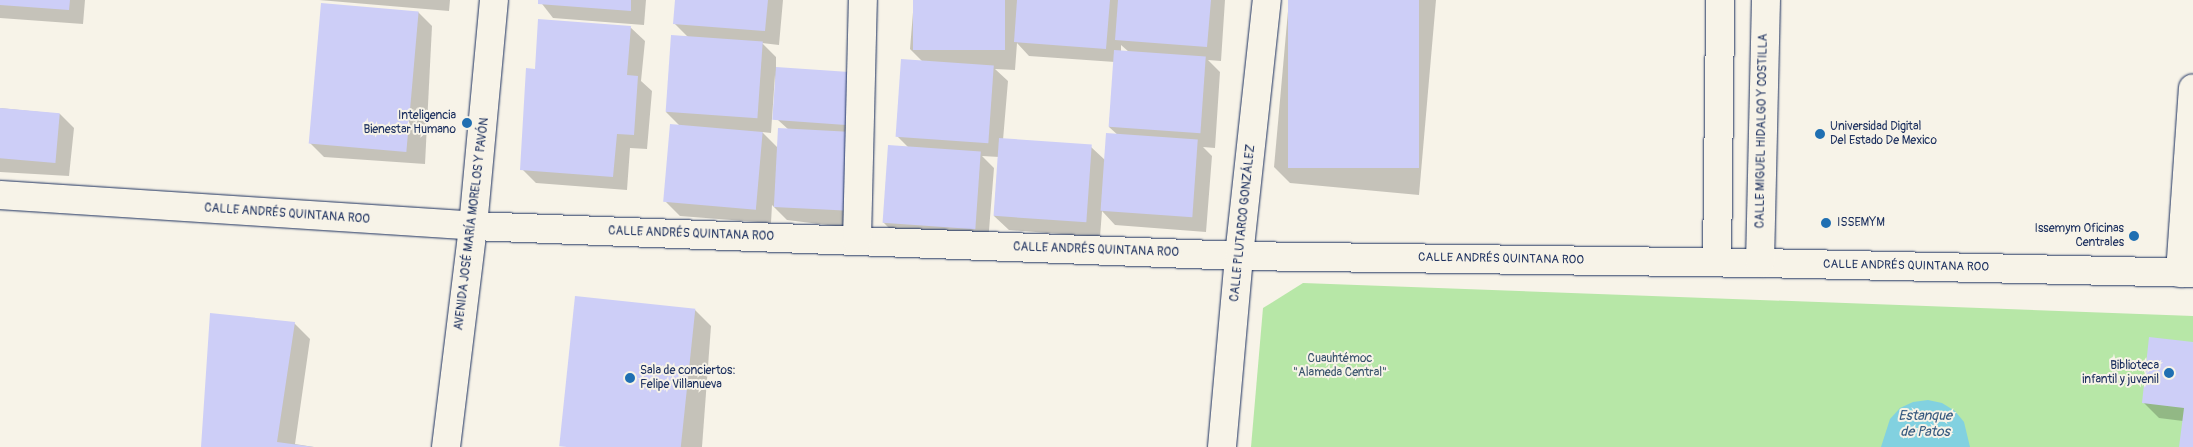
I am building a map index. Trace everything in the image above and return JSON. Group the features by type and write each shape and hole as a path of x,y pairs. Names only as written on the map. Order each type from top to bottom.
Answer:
{"street":[{"name":"AVENIDA JOSÉ MARÍA MORELOS Y PAVÓN","path":"446,447 473,226 494,0"},
{"path":"857,240 863,0"},
{"name":"CALLE PLUTARCO GONZÁLEZ","path":"1222,447 1239,256 1267,0"},
{"path":"1717,262 1720,0"},
{"name":"CALLE MIGUEL HIDALGO Y COSTILLA","path":"1760,263 1766,0"},
{"path":"2187,273 2193,88"},
{"name":"CALLE ANDRÉS QUINTANA ROO","path":"0,195 473,226 1239,256 1717,262 2187,273"}],"green space":[{"name":"Cuauhtémoc \"Alameda Central\"","path":"1303,283 2193,316 2193,447 1251,447 1263,308"}],"water":[{"name":"Estanque de Patos","path":"1928,400 1942,403 1955,411 1964,422 1970,447 1881,447 1890,419 1900,408 1913,402"}],"building":[{"path":"0,0 70,0 69,10 0,5"},
{"path":"538,0 631,0 631,11 538,4"},
{"path":"675,0 768,0 765,31 673,24"},
{"path":"913,0 1005,0 1005,50 913,50"},
{"path":"1017,0 1110,0 1106,49 1014,42"},
{"path":"1118,0 1211,0 1207,47 1115,40"},
{"path":"1288,0 1419,0 1419,168 1288,168"},
{"path":"321,3 419,12 406,152 309,143"},
{"path":"538,19 631,26 627,75 638,76 634,135 617,134 613,177 520,170 526,68 535,69"},
{"path":"671,35 763,41 757,118 666,112"},
{"path":"1114,50 1206,56 1200,133 1109,127"},
{"path":"901,59 994,65 988,143 896,137"},
{"path":"776,67 853,72 849,125 772,120"},
{"path":"0,108 60,113 55,163 0,158"},
{"path":"670,124 763,132 756,210 663,202"},
{"path":"778,128 848,132 844,211 774,207"},
{"path":"1106,133 1198,139 1192,217 1101,211"},
{"path":"999,138 1092,144 1086,222 994,216"},
{"path":"888,145 981,151 975,229 883,223"},
{"name":"Sala de conciertos: Felipe Villanueva","path":"575,296 695,309 681,447 559,446"},
{"path":"210,313 295,322 277,442 314,447 201,447"},
{"name":"Biblioteca infantil y juvenil","path":"2149,337 2193,342 2193,447 2179,447 2184,408 2142,403"}],"place":[{"name":"Inteligencia Bienestar Humano","path":"467,123"},
{"name":"Universidad Digital Del Estado De Mexico","path":"1820,134"},
{"name":"ISSEMYM","path":"1826,223"},
{"name":"Issemym Oficinas Centrales","path":"2134,236"},
{"name":"Biblioteca infantil y juvenil","path":"2169,373"},
{"name":"Sala de conciertos: Felipe Villanueva","path":"630,378"}]}
